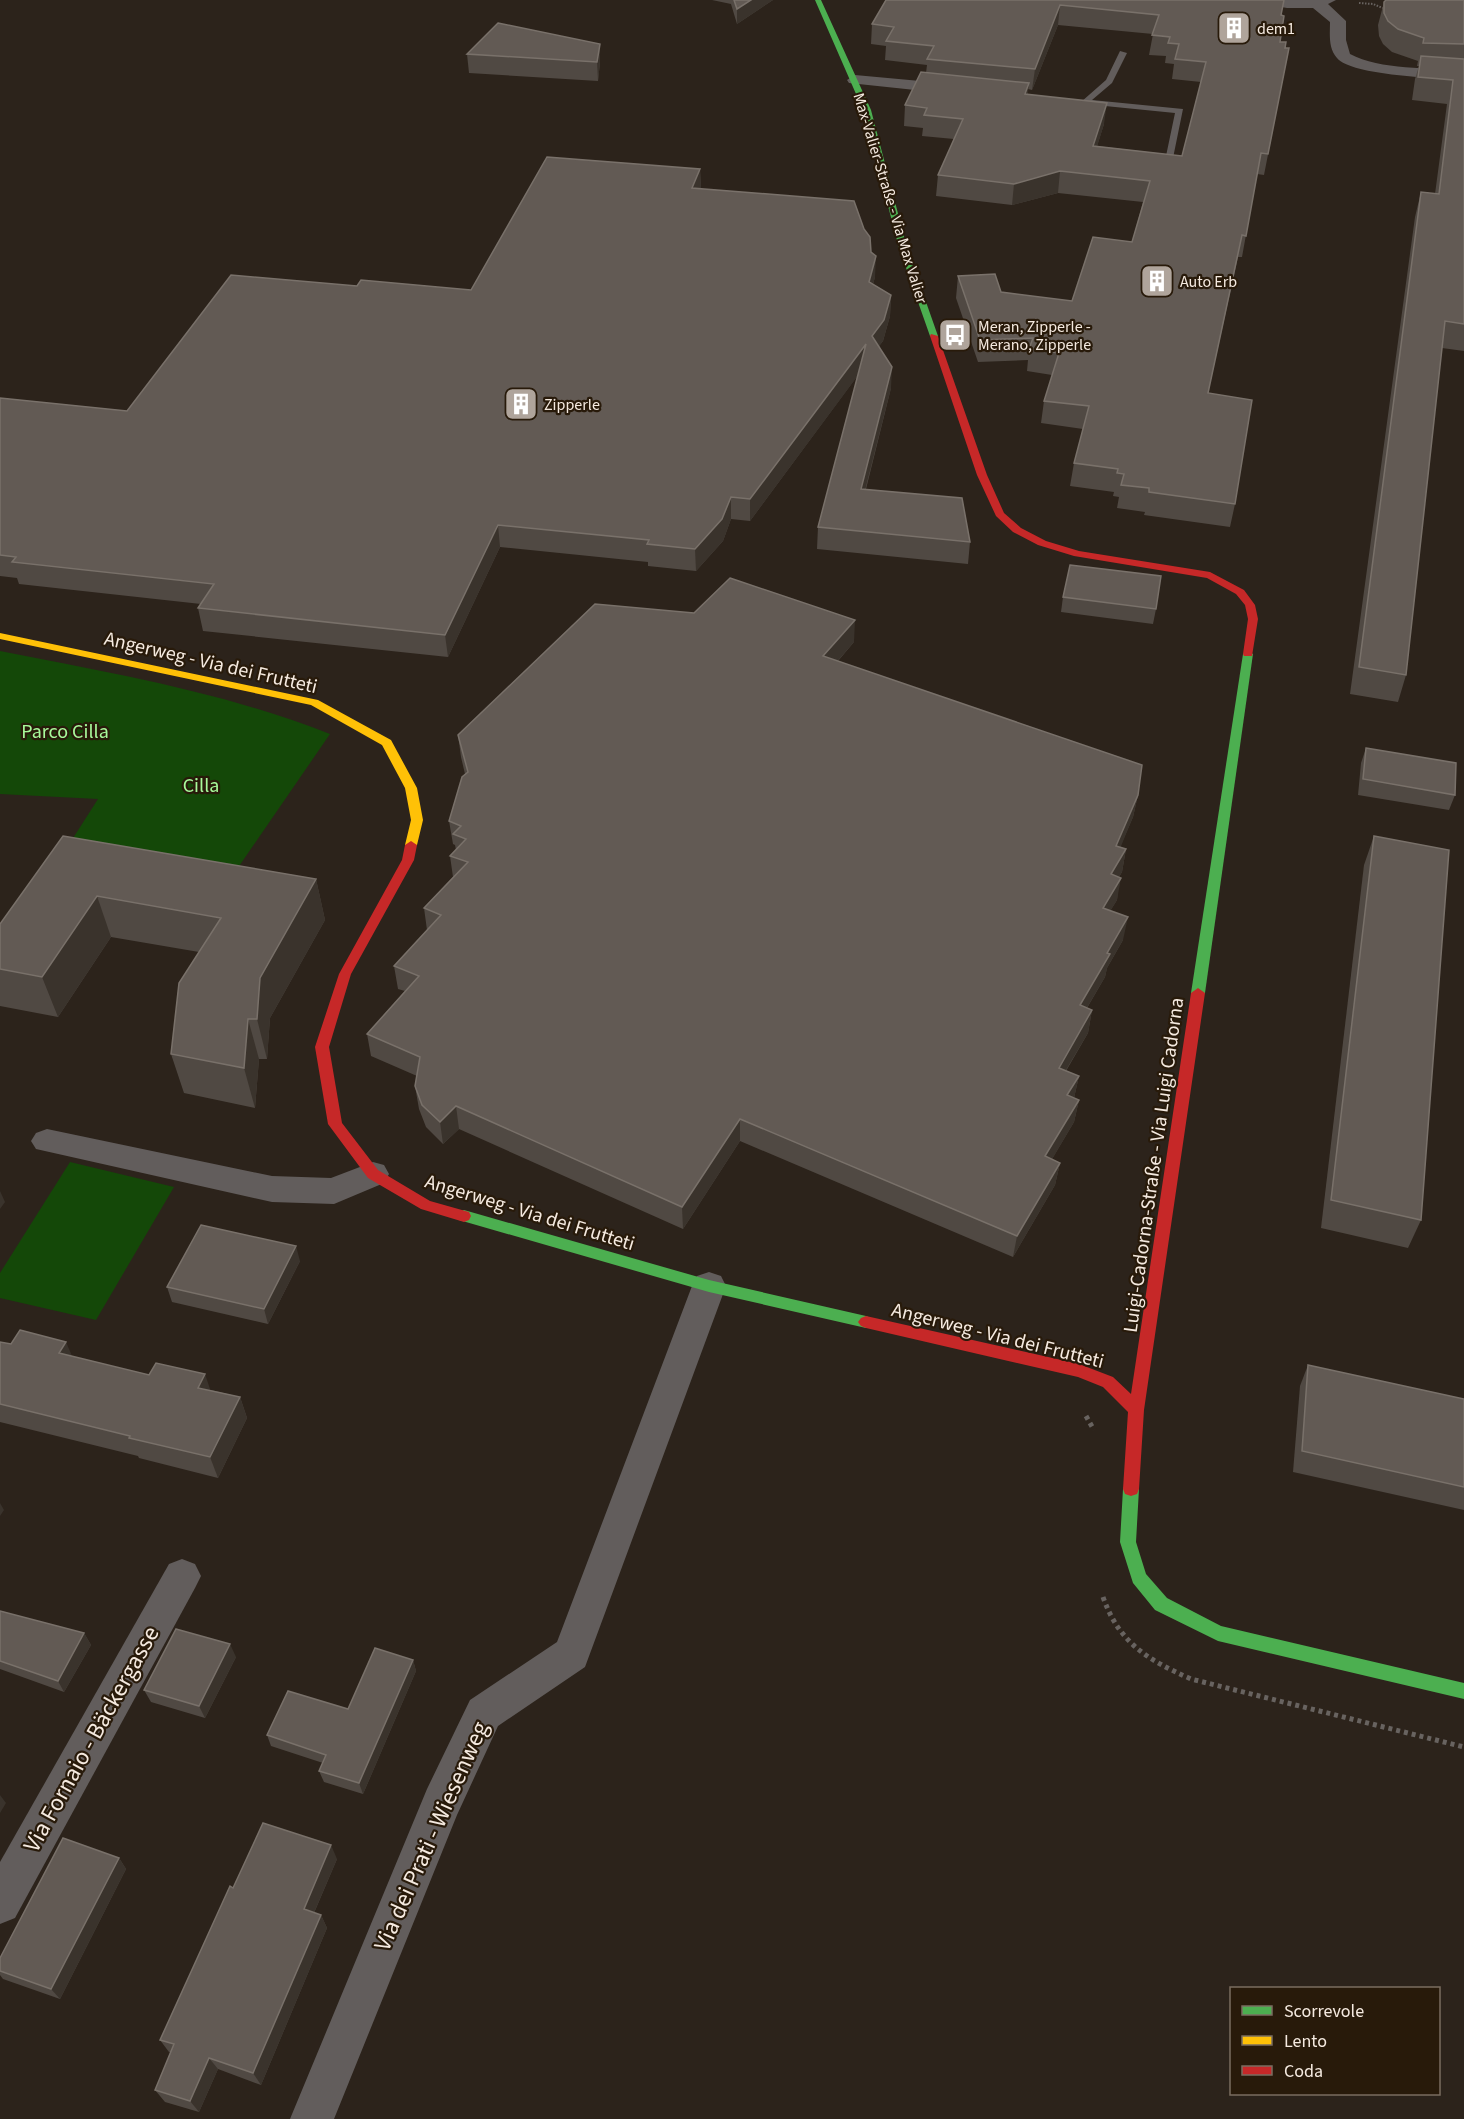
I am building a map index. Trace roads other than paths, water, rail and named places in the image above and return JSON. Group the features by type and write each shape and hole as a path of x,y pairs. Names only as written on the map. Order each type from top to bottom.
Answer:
{"street":[{"name":"Max-Valier-Straße - Via Max Valier","path":"818,0 867,110 903,248 982,475 1000,514 1017,530 1042,543 1078,554 1210,575 1240,592"},
{"path":"1263,0 1288,4 1322,2 1338,21 1340,50 1346,58 1370,66 1464,75"},
{"name":"Max-Valier-Straße - Via Max Valier","path":"855,80 970,91"},
{"name":"Luigi-Cadorna-Straße - Via Luigi Cadorna","path":"1240,592 1250,604 1253,619 1136,1410 1128,1542 1139,1578 1161,1604 1218,1633 1464,1691"},
{"name":"Angerweg - Via dei Frutteti","path":"0,636 314,702 387,743 411,788 417,820 408,860 345,974 322,1047 335,1124 373,1174 426,1205 709,1286 1080,1371 1108,1382 1136,1410"},
{"path":"47,1141 273,1189 334,1191 373,1174"},
{"name":"Via dei Prati - Wiesenweg","path":"312,2119 441,1803 483,1713 571,1654 709,1286"},
{"name":"Via Fornaio - Bäckergasse","path":"0,1903 182,1575"}],"lane":[{"path":"1123,53 1108,81 1079,101 1180,111 1170,156"}],"place":[{"name":"dem1","path":"1234,28"},
{"name":"Auto Erb","path":"1157,281"},
{"name":"Meran, Zipperle - Merano, Zipperle","path":"955,335"},
{"name":"Zipperle","path":"521,404"}],"park label":[{"name":"Parco Cilla","path":"65,731"},
{"name":"Cilla","path":"201,785"}]}
